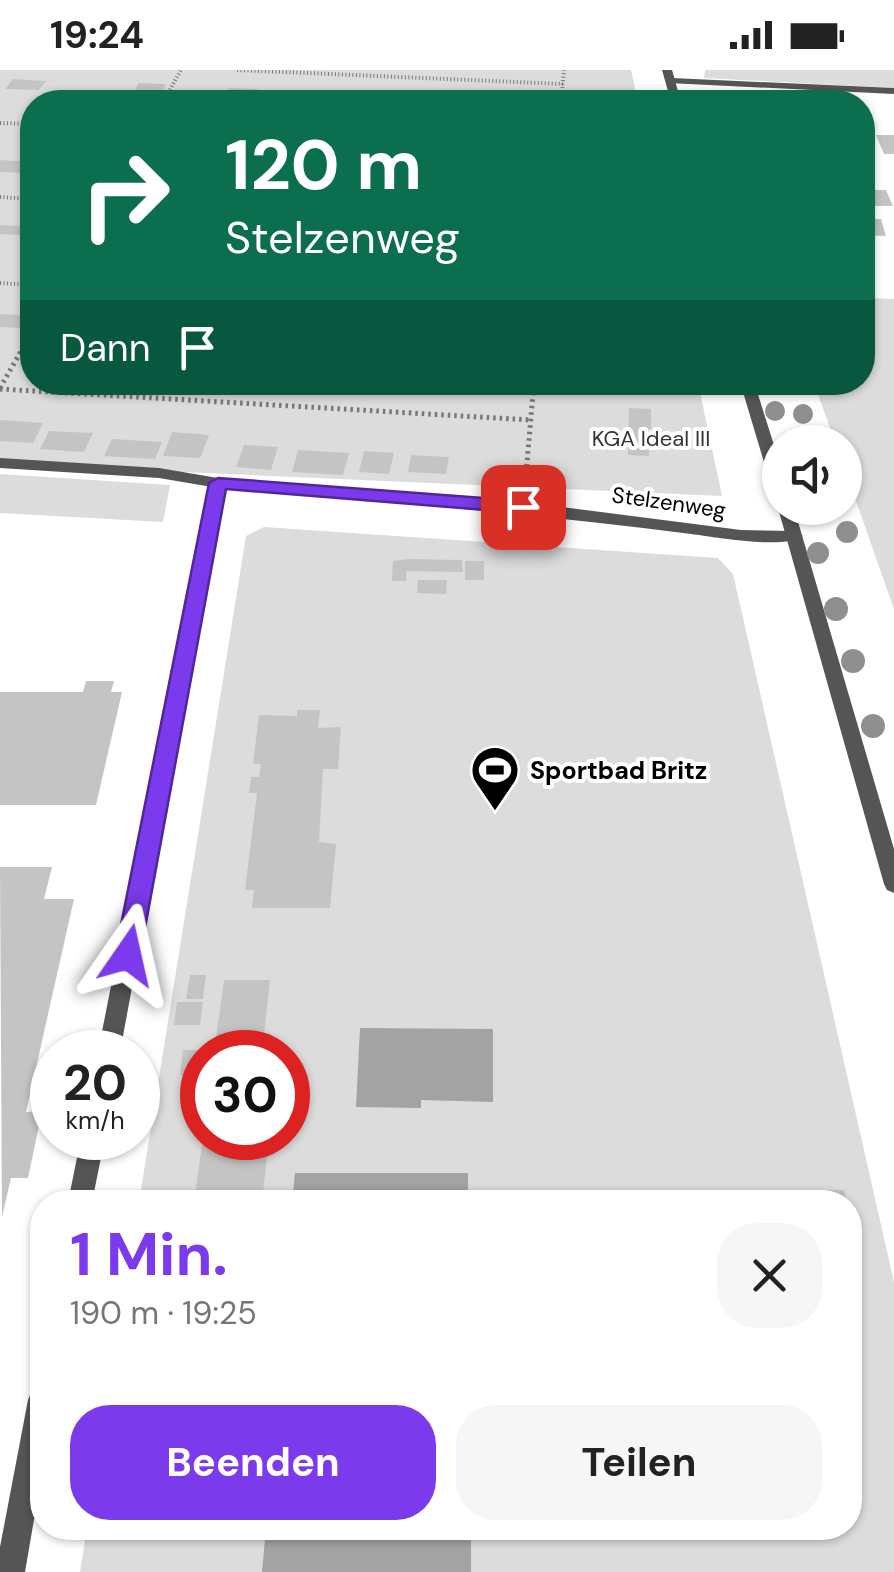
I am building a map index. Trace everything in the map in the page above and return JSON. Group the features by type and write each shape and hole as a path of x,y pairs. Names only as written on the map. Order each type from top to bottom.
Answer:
{"street":[{"path":"669,76 866,90"},
{"path":"751,395 762,431"},
{"name":"Stelzenweg","path":"0,463 523,507 741,534 795,536"},
{"path":"113,1030 218,483"},
{"path":"791,525 894,884"},
{"path":"82,1190 89,1160"},
{"path":"10,1572 30,1464"}],"path":[{"path":"237,70 563,84"},
{"path":"562,90 564,70"},
{"path":"0,388 20,353"},
{"path":"116,395 531,420"},
{"path":"523,507 533,395"}],"green space":[{"name":"KGA Ideal III","path":"0,70 631,70 635,90 20,90 20,395 701,395 722,496 0,464"},
{"path":"705,70 894,70 894,88 704,78"},
{"path":"875,298 894,299 894,609 862,518 862,425 829,425 818,395 875,395"},
{"path":"0,474 170,485 163,522 0,513"},
{"name":"Sportbad Britz","path":"264,527 718,558 733,574 894,1282 894,1572 80,1572 85,1540 862,1540 862,1190 141,1190 146,1160 160,1160 160,1071 246,536"}],"shaded area":[{"path":"360,1028 493,1029 493,1102 421,1100 421,1108 356,1107"},
{"path":"295,1173 468,1173 468,1190 293,1190"},
{"path":"265,1540 471,1540 471,1572 262,1572"}],"building":[{"path":"13,79 46,81 39,90 5,89"},
{"path":"139,83 166,84 163,90 135,90"},
{"path":"876,135 894,135 894,154 884,154"},
{"path":"0,160 20,161 20,173 0,172"},
{"path":"875,190 886,190 893,206 875,206"},
{"path":"875,219 881,219 886,236 875,236"},
{"path":"0,225 20,226 20,235 0,234"},
{"path":"0,314 20,315 20,328 0,327"},
{"path":"629,408 651,409 651,429 638,429 649,431 649,456 628,455"},
{"path":"0,420 43,423 33,443 0,441"},
{"path":"49,431 93,433 84,452 40,449"},
{"path":"172,432 209,435 200,458 163,456"},
{"path":"112,439 162,442 155,459 104,456"},
{"path":"244,445 278,447 271,470 236,467"},
{"path":"298,450 349,453 343,475 292,472"},
{"path":"364,451 394,453 389,474 359,472"},
{"path":"411,455 449,457 446,474 408,472"},
{"path":"462,560 463,572 406,571 406,581 392,581 393,561"},
{"path":"465,561 484,561 484,580 465,580"},
{"path":"418,580 447,580 446,594 417,593"},
{"path":"86,681 114,681 111,692 122,692 96,805 0,805 0,692 83,692"},
{"path":"297,710 320,710 318,728 341,727 338,769 323,769 319,842 336,844 330,908 252,908 254,890 245,890 257,793 249,793 251,777 259,777 261,764 253,764 259,715 297,716"},
{"path":"0,867 52,867 44,899 74,899 44,1030 30,1030 30,1094 26,1112 30,1112 32,1160 28,1178 11,1178 2,1217"},
{"path":"190,975 206,975 203,999 186,999"},
{"path":"224,980 270,980 264,1030 217,1030"},
{"path":"177,1002 203,1002 200,1025 174,1025"},
{"path":"200,1160 267,1160 263,1190 196,1190"}],"place":[{"name":"Sportbad Britz","path":"495,812"}],"route":[{"path":"128,955 218,483 523,507"}]}
